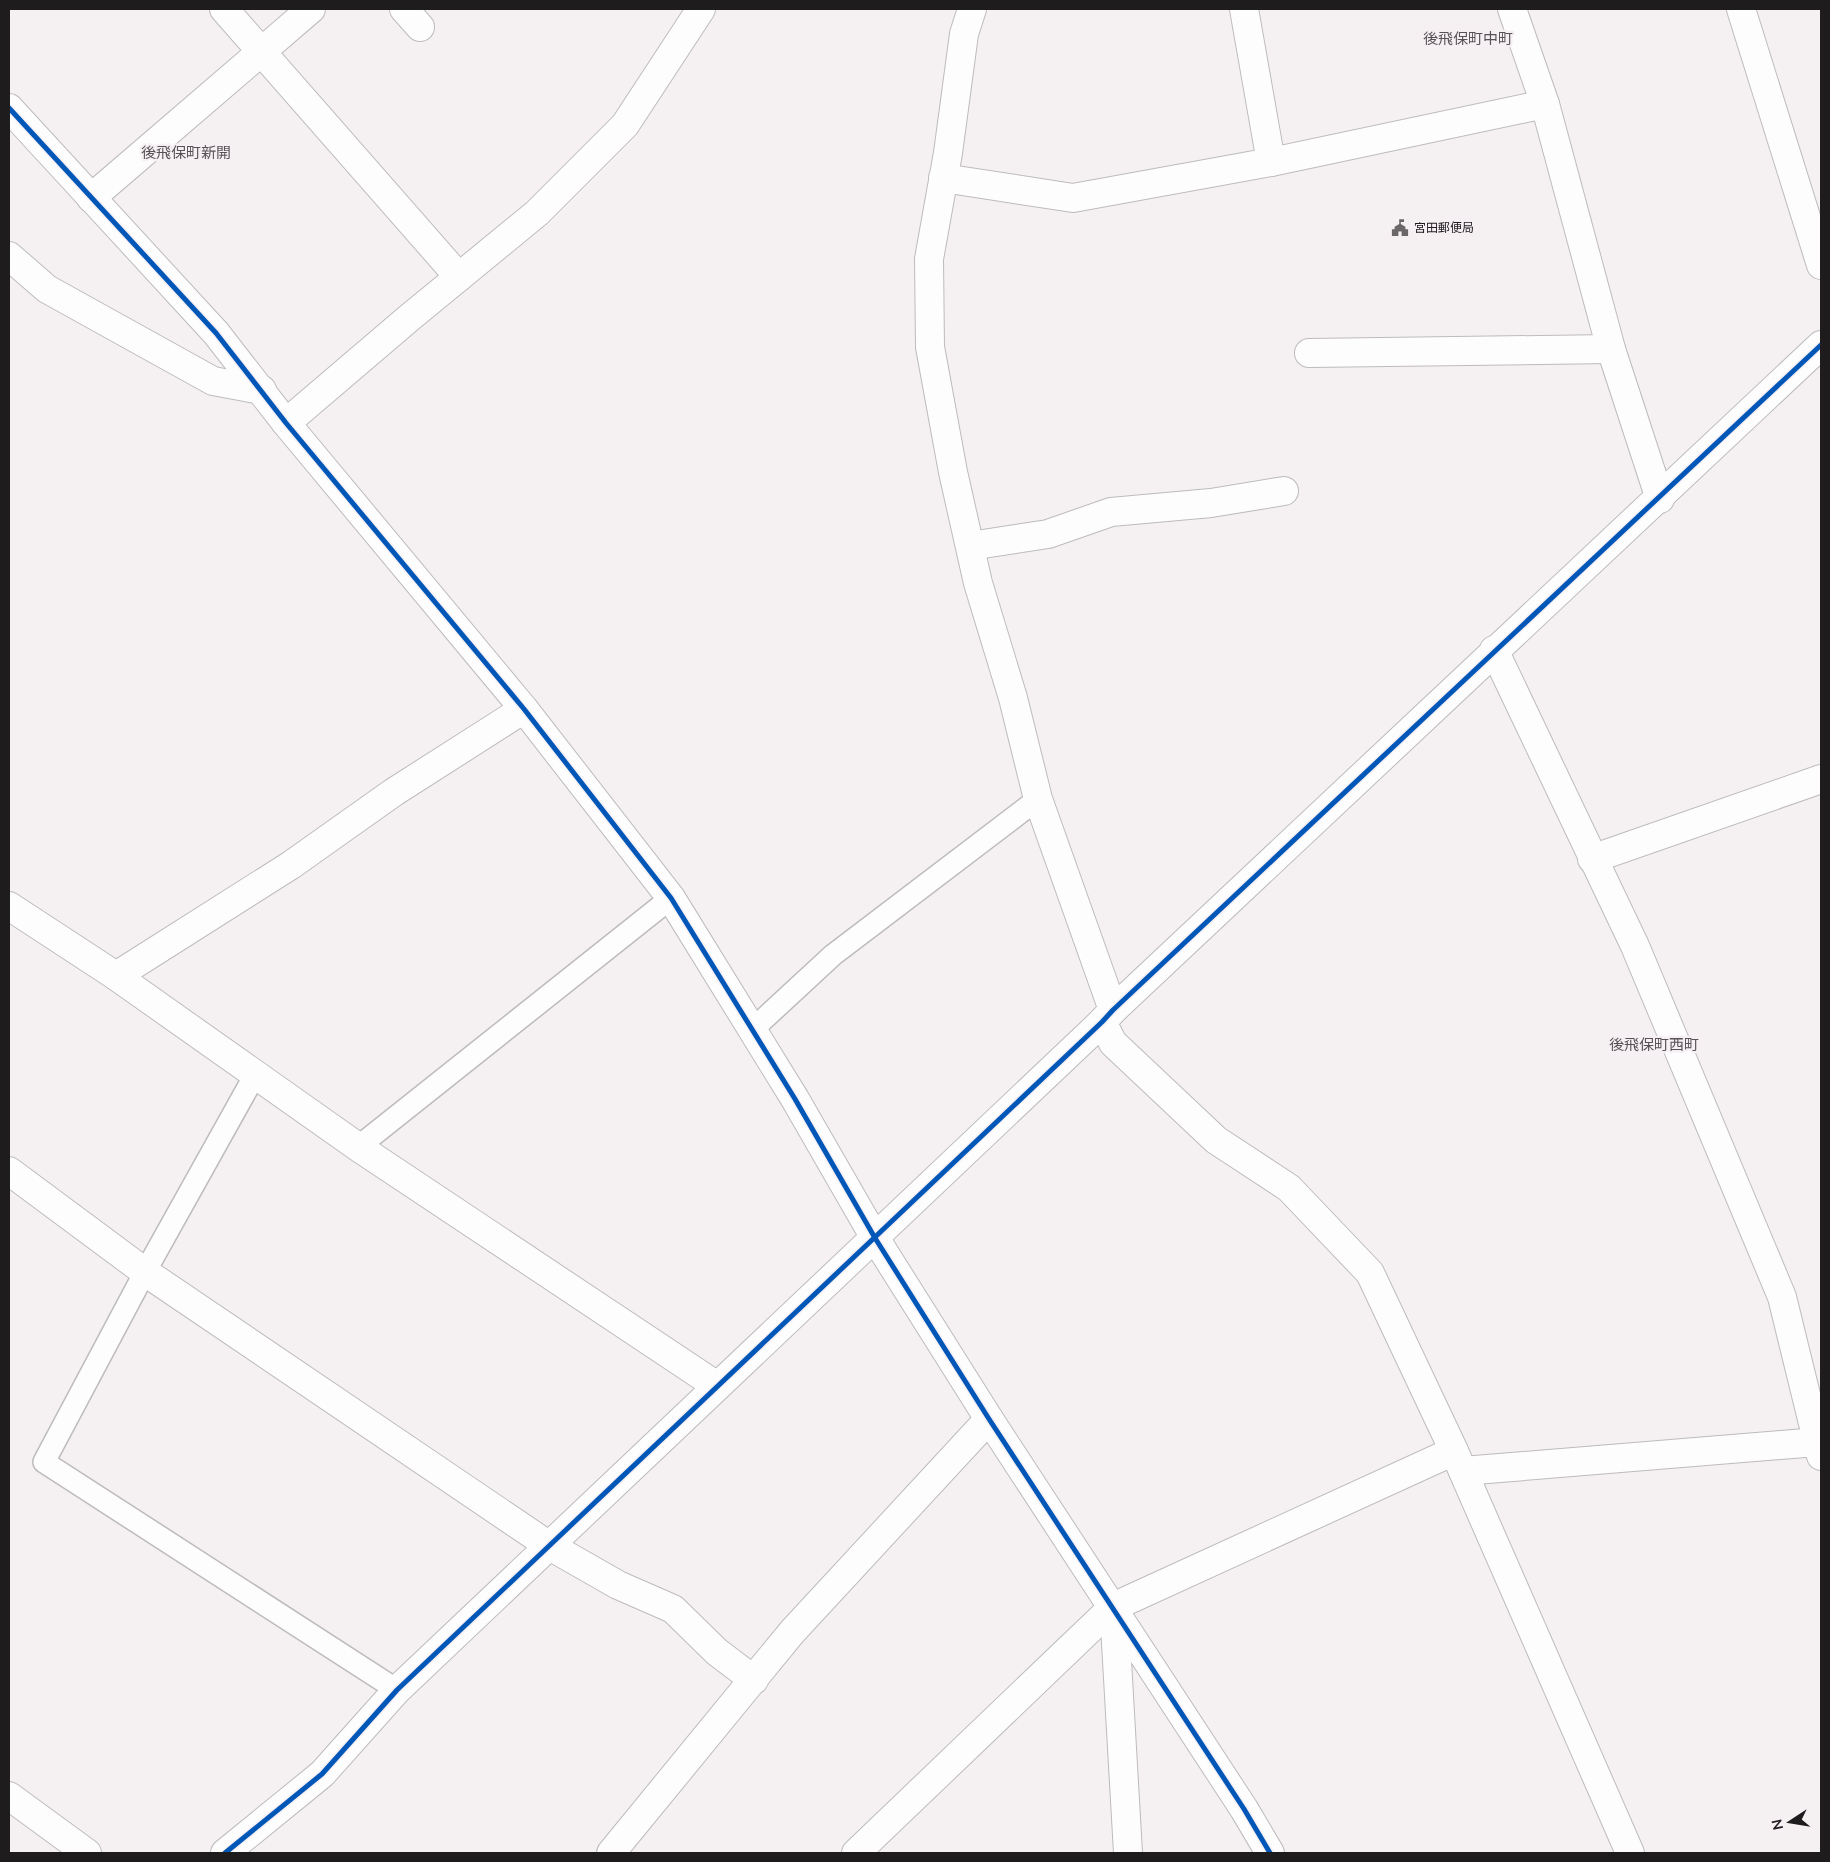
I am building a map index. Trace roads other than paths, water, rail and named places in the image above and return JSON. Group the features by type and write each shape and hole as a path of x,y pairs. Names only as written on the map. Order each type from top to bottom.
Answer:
{"street":[{"path":"224,9 458,277"},
{"path":"91,198 311,9"},
{"path":"286,423 458,277 537,213 625,125 700,9"},
{"path":"972,9 964,34 944,178 929,259 930,347 952,472 978,583 1013,698 1038,799 1107,1016 1113,1043 1216,1140 1289,1188 1370,1273 1458,1461 1630,1853"},
{"path":"1244,9 1271,162"},
{"path":"1512,9 1545,104 1611,349 1660,499"},
{"path":"1741,9 1821,264"},
{"path":"944,178 1072,198 1271,162 1545,104"},
{"path":"9,108 216,333 286,423 524,709 671,898 753,1029 875,1238 990,1419 1244,1809 1270,1853"},
{"path":"9,256 47,289 213,381 262,390"},
{"path":"225,1853 322,1774 397,1690 548,1545 875,1238 1494,650 1660,499 1821,345"},
{"path":"1309,353 1611,349"},
{"path":"970,546 1048,534 1111,512 1211,503 1284,491"},
{"path":"856,1853 1114,1607 1458,1461 1819,1449 1782,1297 1635,946 1494,650"},
{"path":"116,976 291,865 394,792 524,709"},
{"path":"1592,859 1821,779"},
{"path":"10,911 116,976 256,1073 358,1147 717,1386"},
{"path":"9,1172 145,1272 548,1545 618,1585 674,1609 717,1652 754,1680"},
{"path":"611,1853 792,1632 990,1419"},
{"path":"1114,1607 1128,1853"},
{"path":"9,1796 87,1853"}],"lane":[{"path":"753,1029 833,956 1038,799"},
{"path":"358,1147 671,898"},
{"path":"256,1073 145,1272 44,1462 397,1690"}],"place":[{"name":"宮田郵便局","path":"1400,228"}],"district":[{"name":"後飛保町中町","path":"1468,39"},
{"name":"後飛保町新開","path":"186,153"},
{"name":"後飛保町西町","path":"1654,1045"}]}
